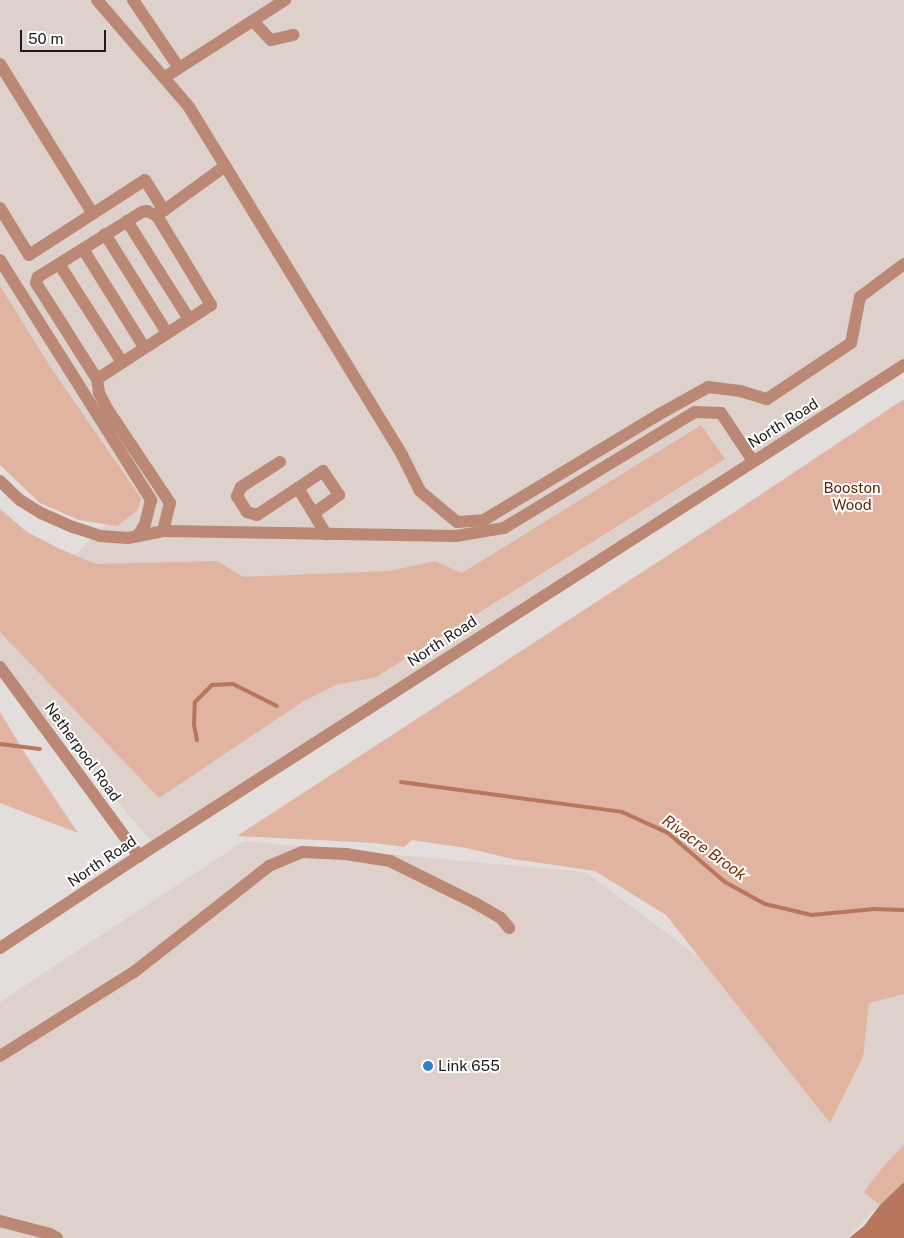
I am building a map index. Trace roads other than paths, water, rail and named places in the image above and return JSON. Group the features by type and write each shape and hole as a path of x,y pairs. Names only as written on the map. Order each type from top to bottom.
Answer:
{"street":[{"path":"97,0 189,107 402,455 420,491 457,522 484,520 708,387 740,391 767,399 851,343 860,297 904,264"},
{"path":"132,0 179,68"},
{"path":"164,77 285,0"},
{"path":"253,21 271,40 292,35"},
{"path":"0,64 93,214"},
{"path":"163,531 170,503 108,410 99,393 97,380 36,284 38,277 105,234 142,212 160,213 226,166"},
{"path":"0,208 29,255 145,180 160,213 211,305 144,347 97,380"},
{"path":"127,221 189,319"},
{"path":"105,234 167,333"},
{"path":"83,249 144,347"},
{"path":"0,260 151,500 145,524 138,536"},
{"path":"59,264 122,362"},
{"name":"North Road","path":"0,948 139,856 904,365"},
{"path":"0,481 20,500 73,527 100,536 128,538 163,531 456,536 504,528 695,412 721,413 753,461"},
{"path":"280,462 241,488 237,496 247,512 257,515 324,471 339,495 314,513"},
{"path":"298,488 326,534"},
{"name":"Netherpool Road","path":"0,667 139,856"},
{"path":"0,1056 134,972 269,866 302,852 346,854 390,862 475,903 501,918 509,928"},
{"path":"0,1221 50,1234 57,1238"}],"waterway":[{"path":"197,740 194,725 195,702 212,685 233,684 277,706"},
{"name":"Rivacre Brook","path":"0,744 40,749"},
{"name":"Rivacre Brook","path":"401,782 622,812 668,833 725,882 765,904 812,915 874,909 904,910"}],"place":[{"name":"Link 655","path":"428,1066"}],"park label":[{"name":"Booston Wood","path":"852,496"}]}
